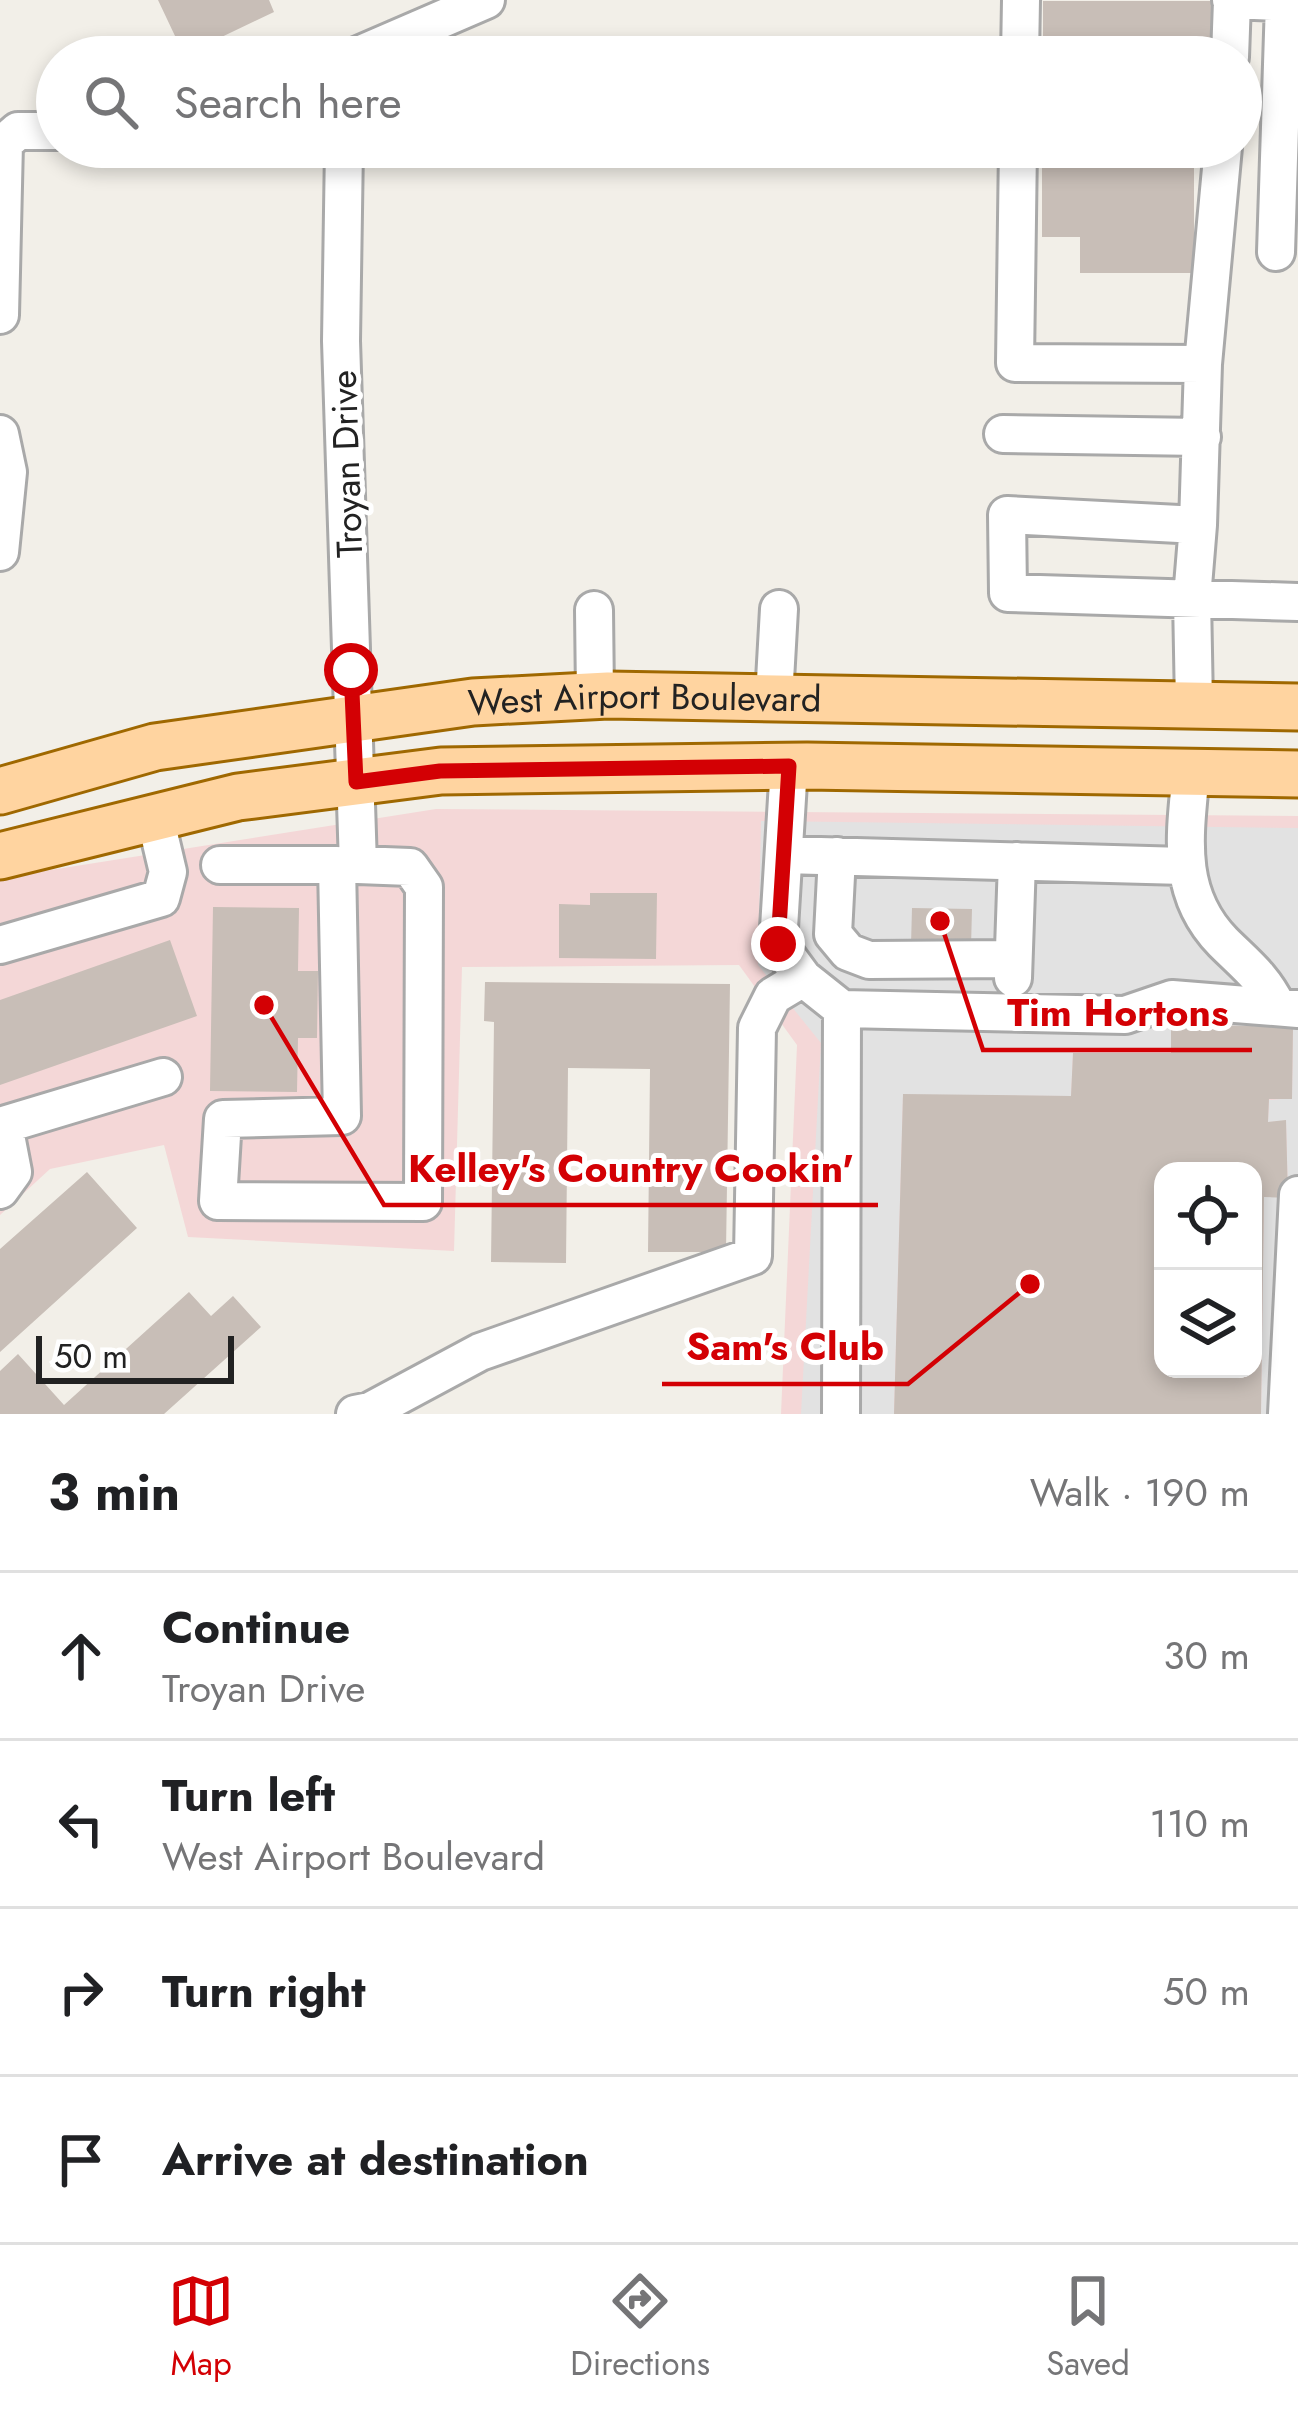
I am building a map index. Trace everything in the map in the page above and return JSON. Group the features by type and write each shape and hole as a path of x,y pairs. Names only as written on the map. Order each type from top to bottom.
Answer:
{"main road":[{"name":"West Airport Boulevard","path":"0,791 155,747 351,715 595,696 1298,707"},
{"path":"783,698 789,766"},
{"path":"1191,772 1194,705"},
{"name":"West Airport Boulevard","path":"0,856 238,797 440,771 789,766 1298,774"}],"street":[{"path":"403,36 486,0"},
{"path":"1020,36 1021,0"},
{"path":"1230,36 1231,0 1291,2 1276,252"},
{"path":"0,315 2,142 18,131 36,131"},
{"name":"Troyan Drive","path":"344,168 341,340 356,782 347,865 342,1116 223,1119 218,1201 423,1202 424,887 410,867 347,865"},
{"path":"1018,168 1015,363 1203,364"},
{"path":"1194,705 1192,598 1203,364 1221,168"},
{"path":"0,434 8,472 0,551"},
{"path":"1003,434 1202,436"},
{"path":"1198,525 1007,515 1008,592 1298,602"},
{"path":"779,609 783,698"},
{"path":"594,610 595,696"},
{"path":"789,766 778,944 803,978 842,1009 1125,1015 1172,999 1287,1007"},
{"path":"1191,772 1184,866 1199,913 1287,1007"},
{"path":"0,945 161,898 168,872 155,818"},
{"path":"784,854 1184,866"},
{"path":"837,856 833,934 848,952 869,960 1013,958"},
{"path":"1012,1012 1017,861"},
{"path":"220,865 347,865"},
{"path":"355,1414 370,1412 480,1352 754,1256 757,1028 773,996 803,978"},
{"path":"841,1414 842,1009"},
{"path":"0,1190 13,1172 2,1126 163,1077"},
{"path":"1288,1414 1298,1196"}],"shaded area":[{"path":"436,809 1298,816 1298,1414 781,1414 797,1045 739,965 462,967 454,1251 188,1237 164,1145 50,1169 0,1215 0,878"},
{"path":"761,821 1298,828 1298,1414 1261,1414 1264,1197 1288,1197 1286,1121 1268,1122 1269,1100 1292,1098 1293,1028 1172,1024 1171,1053 1073,1053 1071,1096 903,1095 894,1414 801,1414 821,1043 758,965"}],"building":[{"path":"158,0 269,0 274,12 224,36 175,36"},
{"path":"1043,1 1221,1 1221,36 1043,36"},
{"path":"1042,168 1194,168 1194,273 1080,273 1080,237 1042,237"},
{"path":"590,893 657,893 656,959 559,958 559,904 590,905"},
{"path":"213,907 299,908 298,971 318,971 317,1038 298,1038 297,1092 210,1091"},
{"path":"912,908 972,909 971,947 911,945"},
{"path":"170,940 197,1016 0,1085 0,1000"},
{"path":"485,982 730,984 726,1252 648,1252 650,1069 568,1068 566,1263 491,1262 494,1022 484,1021"},
{"path":"1171,1024 1293,1027 1292,1099 1269,1099 1268,1122 1286,1120 1288,1198 1264,1197 1262,1342 1262,1162 1154,1162 1154,1378 1261,1378 1261,1414 894,1414 903,1094 1071,1096 1073,1053 1171,1053"},
{"path":"87,1172 137,1228 0,1352 0,1249"},
{"path":"189,1292 211,1316 233,1296 261,1327 164,1414 0,1414 0,1371 18,1354 64,1405"}],"place":[{"name":"Tim Hortons","path":"940,921"},
{"name":"Kelley's Country Cookin'","path":"264,1005"},
{"name":"Sam's Club","path":"1030,1284"}],"route":[{"path":"351,670 356,782 440,771 789,766 778,944"}]}
